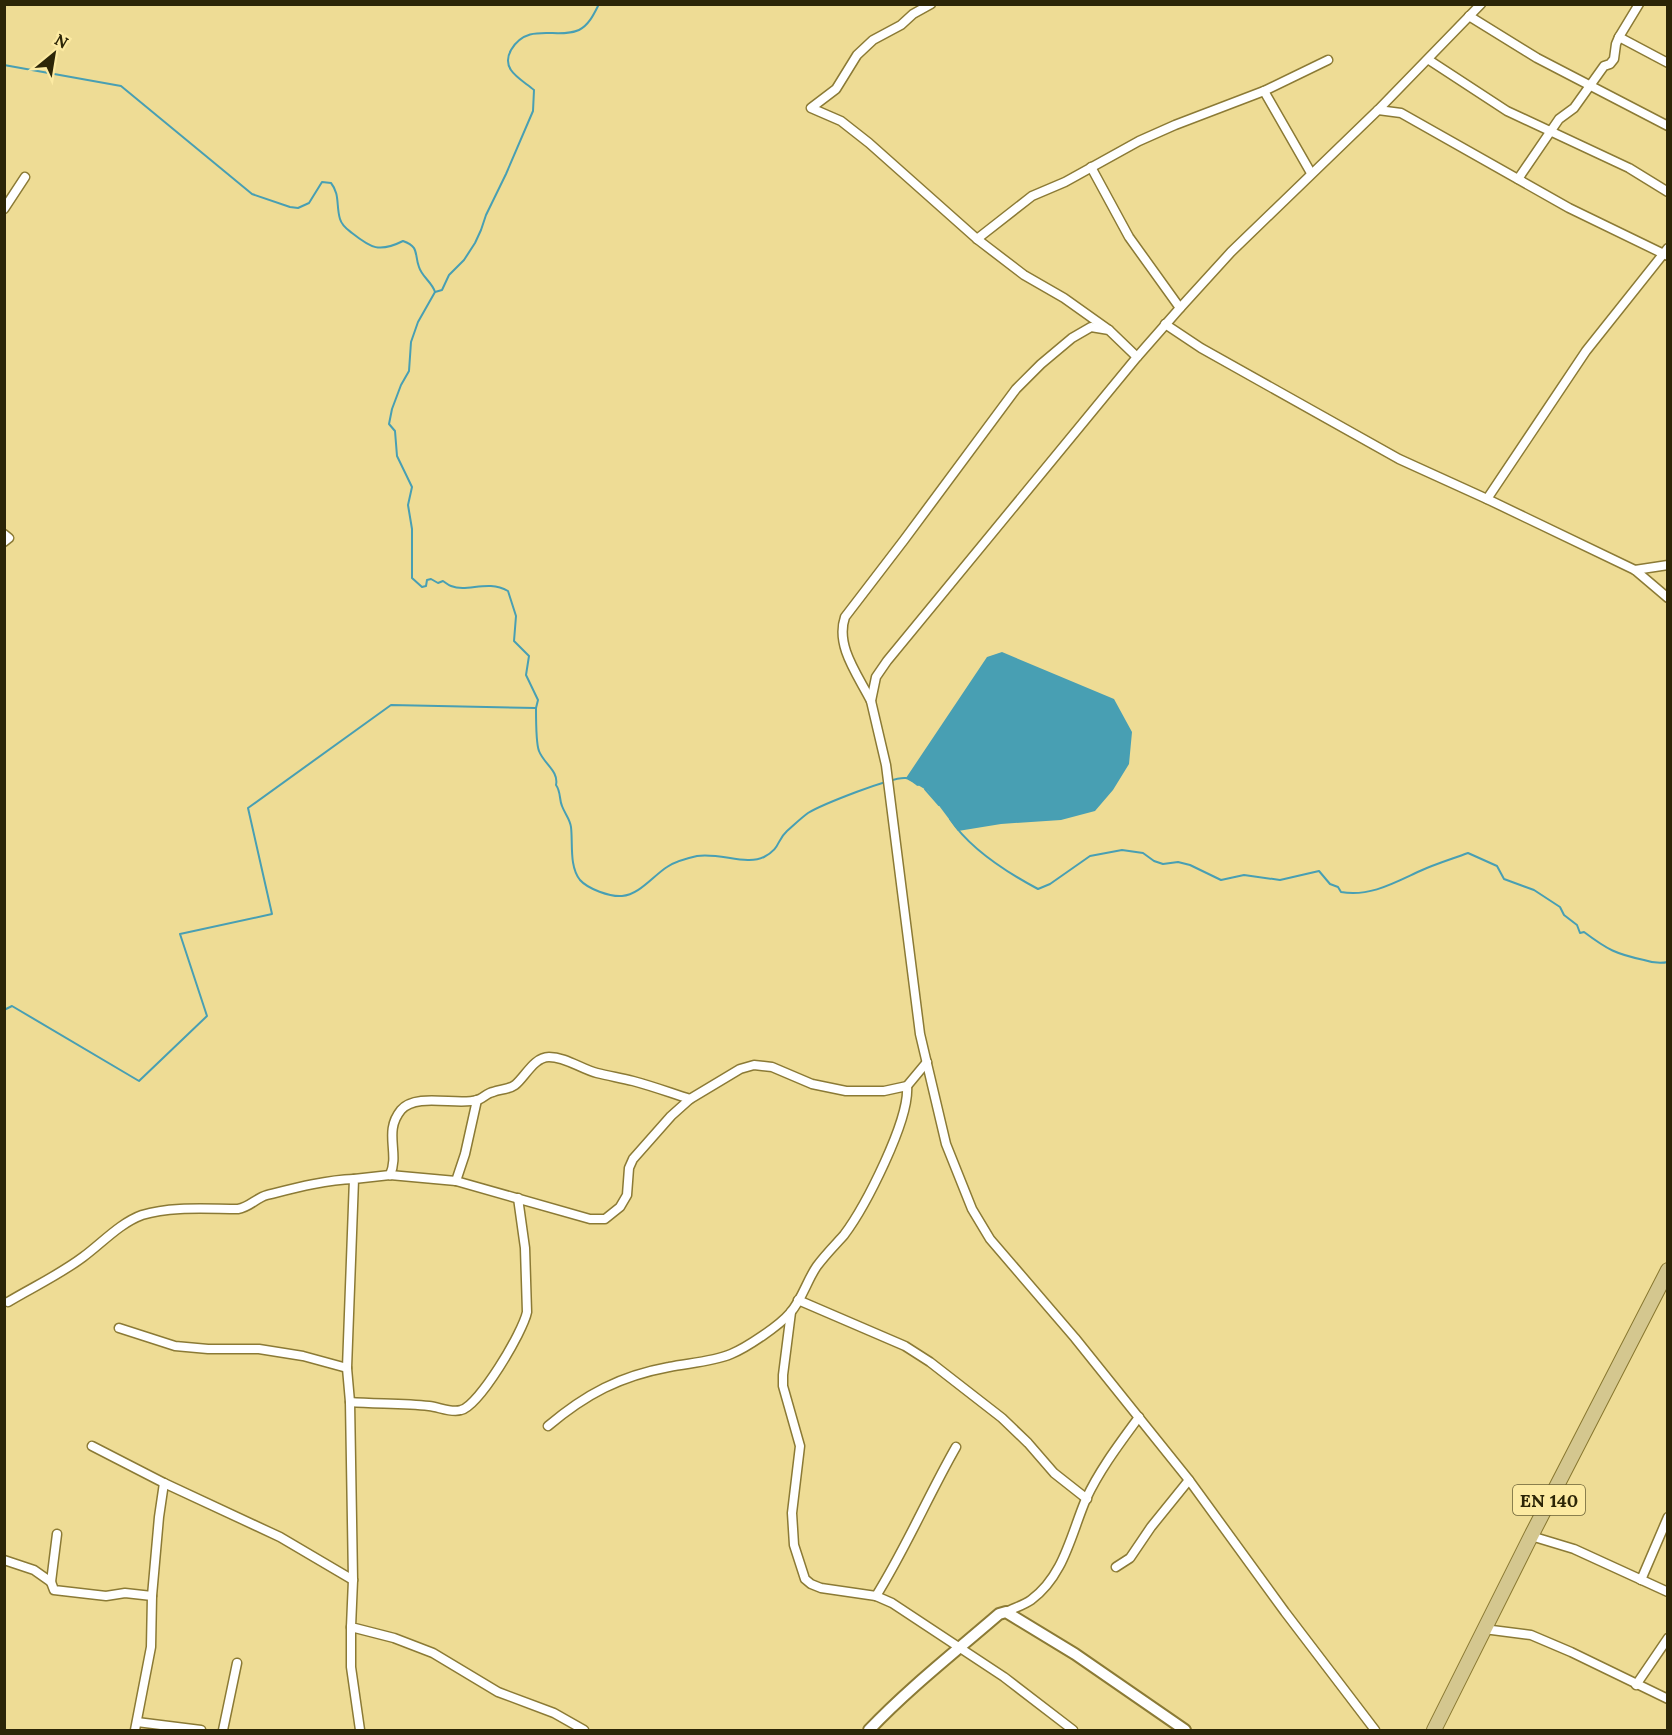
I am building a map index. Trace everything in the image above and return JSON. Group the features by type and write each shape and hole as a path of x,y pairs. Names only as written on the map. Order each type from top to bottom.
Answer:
{"main road":[{"name":"EN 140","path":"1434,1731 1668,1270"}],"street":[{"path":"931,4 913,14 901,25 873,40 857,55 836,89 810,108 841,121 977,238 1024,275 1064,298 1109,330 1137,357"},
{"path":"871,701 876,677 887,661 1179,308 1231,252 1429,60 1481,4"},
{"path":"1518,179 1559,119 1574,108 1589,84 1604,66 1610,64 1614,59 1619,37 1639,4"},
{"path":"1469,16 1537,58 1668,126"},
{"path":"1619,37 1668,63"},
{"path":"977,238 1032,196 1065,182 1175,125 1264,91 1328,60"},
{"path":"1429,60 1506,111 1629,168 1668,192"},
{"path":"1264,91 1311,173"},
{"path":"1378,110 1401,113 1475,157 1569,208 1666,253 1586,351 1487,498"},
{"path":"1091,167 1129,237 1179,308"},
{"path":"4,209 24,177"},
{"path":"1165,324 1201,348 1399,459 1487,498 1635,570 1668,598"},
{"path":"1109,330 1091,327 1072,338 1016,389 845,617 841,628 843,646 871,701 886,765 920,1034 946,1144 972,1209 990,1239 1189,1480 1375,1731"},
{"path":"4,534 9,538 4,542"},
{"path":"1635,570 1668,565"},
{"path":"390,1175 394,1156 392,1130 395,1119 404,1106 418,1102 477,1100 495,1091 513,1087 540,1059 550,1057 568,1061 595,1073 633,1081 690,1099"},
{"path":"8,1302 82,1258 103,1240 140,1216 164,1210 238,1209 248,1207 267,1195 324,1182 390,1175 456,1181 590,1219 605,1219 621,1206 627,1195 629,1168 633,1159 656,1136 671,1116 690,1099 740,1069 754,1065 772,1067 812,1084 846,1091 884,1091 907,1086 927,1062"},
{"path":"548,1426 571,1406 602,1387 664,1368 732,1354 772,1329 791,1312 818,1265 845,1233 876,1179 895,1140 908,1097 907,1086"},
{"path":"456,1181 465,1154 477,1100"},
{"path":"354,1179 347,1368 350,1402 353,1580 351,1667 360,1731"},
{"path":"350,1402 428,1406 460,1411 471,1405 506,1357 527,1312 525,1248 518,1198"},
{"path":"798,1300 905,1346 930,1362 1002,1418 1054,1473 1087,1499"},
{"path":"791,1312 783,1386 800,1446 792,1513 794,1545 805,1579 821,1588 876,1596 892,1603 1004,1677 1073,1731"},
{"path":"119,1328 175,1346 208,1349 260,1349 303,1356 347,1368"},
{"path":"869,1731 884,1715 999,1614 1031,1599 1050,1580 1066,1555 1087,1499 1117,1446 1139,1417"},
{"path":"92,1446 164,1483 280,1537 353,1580"},
{"path":"876,1596 897,1563 939,1476 956,1447"},
{"path":"1116,1567 1130,1558 1151,1527 1189,1480"},
{"path":"164,1483 152,1596 151,1647 136,1726 201,1731"},
{"path":"1641,1580 1668,1517"},
{"path":"57,1534 51,1582 54,1590 106,1596 125,1593 152,1596"},
{"path":"1531,1536 1574,1549 1668,1592"},
{"path":"4,1560 34,1570 51,1582"},
{"path":"1006,1612 1075,1654 1185,1731"},
{"path":"351,1627 394,1638 433,1653 498,1692 554,1713 584,1731"},
{"path":"1484,1629 1531,1635 1668,1699"},
{"path":"1636,1685 1668,1638"},
{"path":"223,1731 237,1663"}],"water":[{"path":"1002,652 1114,699 1132,732 1129,764 1113,790 1095,811 1061,820 1001,824 958,831 928,791 906,778 987,657"}],"waterway":[{"path":"536,708 538,700 526,675 529,656 514,641 516,616 508,591 493,586 457,588 443,581 438,583 431,579 427,580 426,586 422,587 412,578 412,529 408,505 412,487 397,456 395,431 389,424 401,385 409,371 411,342 418,322 435,292 442,290 449,275 464,260 475,243 533,111 534,90 510,69 508,57 511,50 518,41 526,36 571,33 583,28 599,4"},
{"path":"4,65 121,86 252,194 298,208 309,203 322,182 331,183 337,196 342,224 365,242 376,247 388,247 403,241 408,243 416,251 420,271 435,292"},
{"path":"4,1010 12,1006 139,1081 207,1016 180,934 272,914 248,808 391,705 536,708 538,748 555,776 561,803 570,824 574,868 580,880 588,886 612,895 622,896 634,892 670,865 681,860 705,855 741,860 764,857 773,851 787,831 815,809 857,792 899,779 906,778 918,785"},
{"path":"925,789 939,805"},
{"path":"950,819 978,850 1038,889 1050,884 1090,856 1122,850 1143,853 1163,864 1178,862 1190,865 1221,880 1244,875 1280,880 1319,871 1330,884 1338,887 1341,892 1352,893 1382,888 1468,853 1497,866 1504,879 1534,890 1560,907 1564,915 1577,925 1580,933 1584,932 1612,951 1653,962 1668,962"}]}
